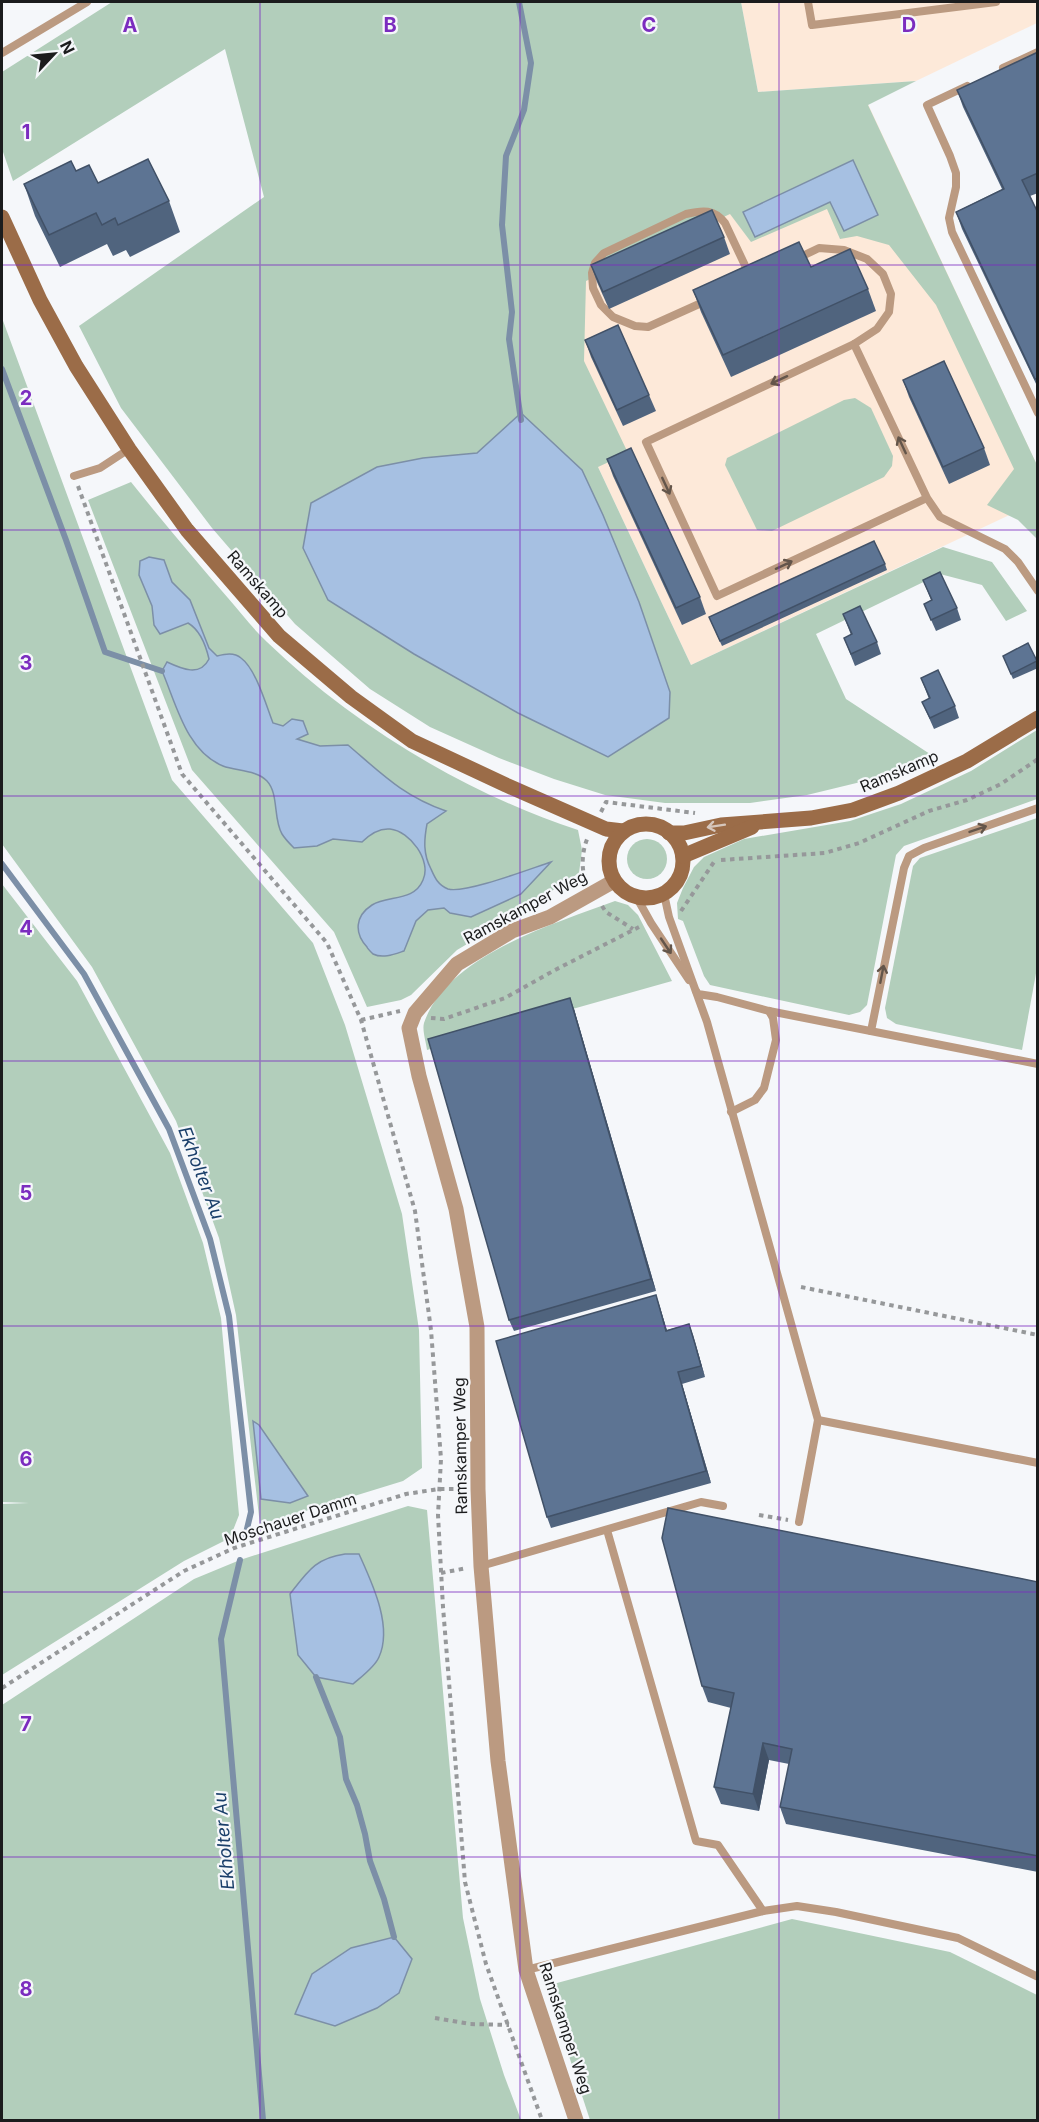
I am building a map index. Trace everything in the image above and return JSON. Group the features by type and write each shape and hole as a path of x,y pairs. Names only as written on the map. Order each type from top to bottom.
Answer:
{"street":[{"name":"Ramskamp","path":"2,217 5,237 76,366 129,449 186,530 279,636 351,697 412,741 606,829 623,831 646,824 659,826 669,833 684,833 721,825 811,818 853,810 899,793 967,761 1038,718"},
{"name":"Ramskamp","path":"682,856 763,822"},
{"path":"623,831 614,842 609,855 609,868 614,881 624,892 637,898 651,898 664,894 675,884 682,870 682,856 678,843 669,833"},
{"name":"Ramskamper Weg","path":"576,2121 526,1970 498,1761 481,1566 477,1327 456,1209 419,1076 409,1028 415,1013 457,964 512,931 550,917 614,881"}],"lane":[{"path":"2,53 87,2"},
{"path":"808,2 812,25 996,2"},
{"path":"997,71 1038,52"},
{"path":"977,81 927,105 956,172 956,187 949,218 952,232 1038,413"},
{"path":"720,294 648,327 635,326 613,317 601,304 593,288 592,273 595,263 604,253 686,214 700,210 712,211 725,223 752,279"},
{"path":"790,262 819,248 844,250 867,259 883,274 891,294 889,312 877,329 854,344 646,442 717,596 927,498"},
{"path":"741,284 761,275"},
{"path":"854,344 927,498 940,517 1005,549 1018,562 1038,591"},
{"path":"74,476 100,468 129,449"},
{"path":"871,1031 904,868 909,856 924,848 1038,808"},
{"path":"664,894 669,917 698,994 818,1420 799,1522"},
{"path":"637,898 698,994 769,1011 1038,1064"},
{"path":"731,1112 755,1101 764,1088 776,1040 769,1011"},
{"path":"818,1420 1038,1463"},
{"path":"481,1566 701,1502 723,1506"},
{"path":"608,1530 696,1841 718,1845 763,1911"},
{"path":"526,1970 763,1911 797,1906 958,1938 1038,1977"}],"path":[{"path":"74,476 182,774 327,943 361,1020 415,1211 431,1330 441,1459 438,1515 441,1574 465,1882 486,1964 542,2121"},
{"path":"669,917 679,914 715,861 825,853 859,843 929,811 967,800 1001,784 1038,759"},
{"path":"633,929 606,912 583,874 586,841 606,802 694,813 706,812"},
{"path":"361,1020 399,1011 444,1019 505,998 633,929 651,923"},
{"path":"801,1287 1038,1335"},
{"name":"Moschauer Damm","path":"2,1688 184,1571 234,1548 406,1494 439,1489 478,1489"},
{"path":"759,1515 799,1522"},
{"path":"441,1574 481,1566"},
{"path":"435,2018 470,2024 508,2025"}],"shaded area":[{"path":"741,2 1037,2 1037,23 916,81 758,92"},
{"path":"868,104 1037,465 1037,502 691,665 598,467 539,260"}],"green space":[{"path":"112,2 741,2 758,92 916,81 868,105 1037,465 1037,539 1018,520 987,505 1014,469 936,305 889,245 857,236 840,239 827,209 751,242 730,214 586,281 584,361 628,453 598,467 691,665 943,547 992,562 1027,611 1006,621 982,585 940,574 816,634 846,699 933,756 873,779 807,795 750,803 665,803 605,795 499,758 430,727 370,689 295,624 212,528 121,408 79,326 264,197 225,49 13,181 2,149 2,72"},
{"path":"2,318 172,780 313,943 345,1025 402,1214 419,1330 422,1468 403,1481 260,1525 236,1315 219,1238 176,1121 92,967 2,844"},
{"path":"855,398 871,408 893,456 892,466 884,477 772,531 757,530 725,465 727,458 844,400"},
{"path":"131,482 252,626 300,672 373,728 412,753 494,797 578,830 582,850 579,873 457,950 411,995 401,1000 367,1007 334,932 192,770 88,500"},
{"path":"1037,730 1037,799 904,846 896,855 867,1005 860,1012 849,1015 710,985 704,976 683,921 678,919 677,903 694,867 704,857 744,839 850,821 901,804 971,771"},
{"path":"1037,818 1037,968 1022,1050 896,1024 887,1018 885,1008 913,866 920,858"},
{"path":"647,839 661,845 667,859 661,873 647,879 633,873 627,859 633,845"},
{"path":"2,884 77,981 170,1153 203,1243 221,1318 239,1515 230,1538 184,1561 2,1675 2,1504 29,1503 2,1502"},
{"path":"615,901 628,905 638,915 672,981 427,1050 424,1023 436,999 455,978 505,945"},
{"path":"408,1506 427,1510 463,1918 480,1999 521,2120 2,2120 2,1705 194,1579 240,1560"},
{"path":"792,1919 950,1952 1037,1995 1037,2120 590,2120 546,1986"}],"water":[{"path":"853,160 878,215 844,231 830,202 755,237 743,212"},
{"path":"521,413 582,470 639,602 670,692 669,718 608,757 518,713 414,654 328,600 303,548 311,503 377,467 423,458 477,453"},
{"path":"149,557 164,560 172,582 190,600 209,648 217,656 235,655 246,663 260,688 273,723 283,726 292,719 303,721 308,734 297,739 320,746 348,745 405,791 446,811 427,824 425,841 428,863 442,885 448,889 457,890 469,888 551,862 521,894 471,917 450,913 444,908 428,910 416,921 404,951 385,956 373,954 363,942 358,930 362,914 378,902 407,895 419,887 425,872 422,856 405,835 390,829 374,832 362,842 333,839 317,846 294,848 279,828 273,793 267,781 252,773 223,766 210,759 200,749 184,725 162,671 167,662 185,669 196,670 205,665 209,659 208,654 199,634 188,623 160,634 154,625 152,606 139,575 140,561"},
{"path":"253,1421 259,1425 308,1496 290,1503 261,1499"},
{"path":"345,1554 359,1554 379,1605 384,1632 383,1645 377,1661 353,1684 316,1677 298,1655 290,1594 313,1567 327,1559"},
{"path":"394,1937 412,1959 399,1993 377,2008 335,2026 295,2014 312,1974 351,1948"}],"building":[{"path":"1038,52 1038,173 1022,180 1038,213 1038,378 1035,379 956,212 1004,189 957,90"},
{"path":"148,159 169,201 118,225 115,218 102,225 96,213 49,235 24,184 71,161 76,171 89,165 98,183"},
{"path":"712,210 724,237 603,292 591,265"},
{"path":"799,242 811,267 850,249 868,289 723,355 693,290"},
{"path":"618,325 649,395 617,410 585,340"},
{"path":"944,361 984,448 943,467 903,380"},
{"path":"631,448 700,597 676,608 607,459"},
{"path":"874,541 885,564 720,641 709,617"},
{"path":"940,572 957,608 931,620 924,604 932,600 923,580"},
{"path":"860,606 877,642 851,654 844,638 852,634 843,614"},
{"path":"1028,643 1037,661 1011,674 1003,656"},
{"path":"938,670 955,706 930,718 922,702 930,698 921,678"},
{"path":"570,998 651,1279 509,1320 428,1039"},
{"path":"656,1295 666,1331 689,1324 695,1344 701,1366 678,1372 706,1471 547,1517 496,1341"},
{"path":"668,1508 1038,1582 1038,1856 780,1807 792,1749 763,1743 753,1794 714,1787 734,1693 702,1686 662,1538"}],"waterway":[{"path":"519,2 531,63 524,110 506,156 502,225 512,312 509,339 521,420"},
{"path":"2,369 105,652 162,671"},
{"name":"Ekholter Au","path":"2,864 84,974 169,1129 210,1239 229,1316 251,1512 245,1537"},
{"name":"Ekholter Au","path":"240,1560 221,1639 263,2120"},
{"path":"316,1677 340,1737 346,1779 357,1805 370,1861 384,1899 394,1937"}]}
